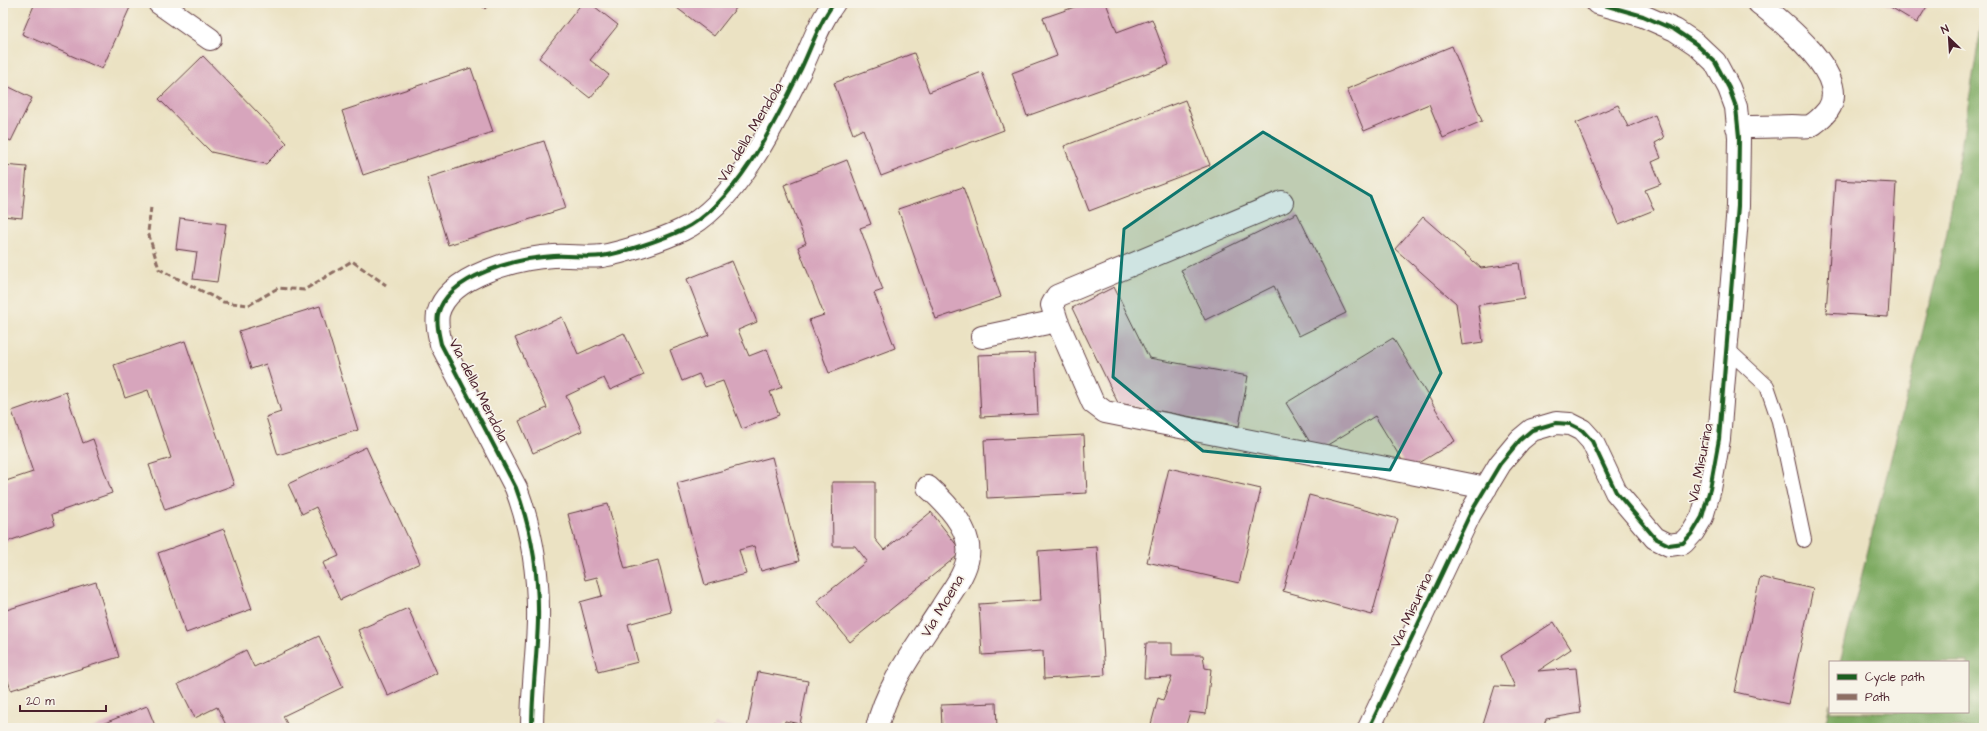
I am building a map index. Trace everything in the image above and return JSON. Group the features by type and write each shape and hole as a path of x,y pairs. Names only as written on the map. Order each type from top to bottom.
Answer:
{"street":[{"path":"160,3 210,39"},
{"name":"Via della Mendola","path":"532,728 532,697 538,621 535,556 525,513 516,488 441,344 437,324 439,312 448,298 458,287 473,277 499,267 543,257 602,256 681,231 701,219 715,207 730,189 772,126 800,73 820,26 834,3"},
{"name":"Via Misurina","path":"1369,728 1470,514 1500,464 1520,440 1532,430 1556,423 1570,424 1582,430 1592,441 1616,492 1655,538 1669,545 1683,543 1693,532 1702,517 1710,489 1719,438 1738,206 1739,137 1736,107 1729,88 1715,62 1696,44 1675,30 1643,16 1596,3"},
{"path":"1737,127 1809,126 1822,118 1830,107 1833,93 1829,78 1820,62 1808,47 1758,3"},
{"path":"1282,202 1057,296 1052,305 1057,321 1093,403 1105,412 1486,488"},
{"path":"982,336 1057,321"},
{"name":"Via Moena","path":"877,728 894,683 960,579 968,556 966,538 960,526 942,499 928,487"}],"lane":[{"path":"1726,349 1767,386 1770,392 1779,421 1804,540"}],"highlighted area":[{"path":"1263,132 1371,196 1441,373 1390,470 1203,451 1113,377 1124,229"}],"green space":[{"path":"1984,9 1984,728 1824,728 1829,708 1829,713 1969,713 1969,661 1840,661 1946,238"}],"building":[{"path":"35,3 132,3 102,69 22,34"},
{"path":"479,3 491,3 485,9"},
{"path":"582,3 590,3 618,25 590,60 609,75 590,98 539,58"},
{"path":"680,3 740,3 714,36 677,8"},
{"path":"1086,3 1106,3 1117,32 1152,19 1169,65 1027,116 1012,73 1057,56 1043,18"},
{"path":"1884,3 1929,3 1917,23"},
{"path":"1452,46 1482,121 1443,138 1429,104 1364,131 1347,89"},
{"path":"914,53 929,92 982,72 1004,130 881,176 863,129 853,134 834,83"},
{"path":"203,56 287,143 266,164 211,152 159,99"},
{"path":"471,68 493,132 363,175 342,111"},
{"path":"3,84 32,98 11,141 3,137"},
{"path":"1185,100 1210,165 1089,211 1064,146"},
{"path":"1618,105 1628,127 1655,115 1664,138 1655,143 1661,158 1652,162 1661,184 1645,190 1654,210 1619,224 1576,123"},
{"path":"544,141 566,208 448,245 427,178"},
{"path":"847,160 871,224 860,228 883,290 874,293 895,348 829,373 809,320 824,315 798,247 806,243 784,185"},
{"path":"3,165 27,167 22,218 3,216"},
{"path":"1835,180 1896,183 1888,317 1826,313"},
{"path":"963,187 1001,297 936,319 898,209"},
{"path":"1297,213 1346,313 1299,336 1274,286 1205,320 1181,270"},
{"path":"1423,217 1481,268 1519,263 1524,298 1478,305 1483,342 1462,345 1456,303 1395,249"},
{"path":"180,218 226,224 217,282 193,279 197,252 176,249"},
{"path":"732,261 757,322 738,330 749,356 767,349 782,387 770,392 779,415 742,429 723,381 705,387 699,374 682,381 670,350 709,335 687,279"},
{"path":"1114,287 1149,358 1248,376 1239,426 1118,403 1072,308"},
{"path":"320,306 358,430 278,455 266,417 281,412 266,364 251,369 239,331"},
{"path":"562,317 578,354 624,333 644,375 610,390 604,378 566,396 582,431 533,453 519,421 547,408 515,338"},
{"path":"1393,338 1455,441 1408,470 1375,416 1316,452 1286,403"},
{"path":"185,341 234,485 165,510 149,465 171,458 148,390 125,398 114,365"},
{"path":"1035,353 1038,414 981,417 978,355"},
{"path":"66,392 83,443 93,439 112,493 52,514 55,525 3,543 3,482 33,472 12,411"},
{"path":"1084,435 1087,493 987,498 984,440"},
{"path":"366,447 420,563 340,600 323,563 339,556 316,507 302,514 288,484"},
{"path":"772,457 799,561 761,571 754,546 739,550 746,574 705,585 677,483"},
{"path":"1169,468 1261,489 1239,583 1147,562"},
{"path":"832,482 875,482 875,539 884,550 931,512 962,552 850,642 817,601 867,561 855,546 833,546"},
{"path":"1309,495 1398,519 1372,615 1283,591"},
{"path":"608,504 625,569 658,560 671,612 628,624 638,662 598,672 580,602 602,596 597,577 585,580 568,514"},
{"path":"224,529 252,609 186,633 158,553"},
{"path":"1097,547 1105,675 1044,679 1043,651 982,655 979,604 1041,600 1038,551"},
{"path":"1760,577 1813,589 1788,704 1735,692"},
{"path":"96,582 119,657 11,690 3,666 3,611"},
{"path":"408,608 437,673 388,696 358,630"},
{"path":"1554,622 1571,649 1538,671 1576,668 1581,713 1546,719 1543,728 1482,728 1495,686 1515,687 1501,656"},
{"path":"319,636 343,687 283,716 289,728 220,728 226,725 217,707 195,718 178,684 246,650 254,667"},
{"path":"1146,643 1172,643 1172,655 1203,655 1205,668 1211,669 1206,714 1190,712 1185,728 1150,728 1158,698 1163,700 1172,677 1144,678"},
{"path":"758,672 808,681 800,724 785,721 783,728 747,728"},
{"path":"996,703 997,728 942,728 941,705"},
{"path":"147,706 156,728 92,728"},
{"path":"715,724 733,727 733,728 714,728"}],"marked path":[{"path":"151,207 148,232 159,269 223,302 249,305 278,288 304,290 352,261 386,285"}],"cycle path":[{"path":"532,728 538,604 536,570 530,537 522,504 516,488 441,344 437,318 438,314 444,300 455,289 470,279 487,271 523,260 539,257 596,257 631,249 682,230 701,218 719,202 736,183 751,161 778,115 819,28 834,3"},
{"path":"1369,728 1470,514 1500,464 1520,440 1532,430 1556,423 1570,424 1582,430 1592,441 1616,492 1655,538 1669,545 1683,543 1693,532 1702,517 1710,489 1719,439 1738,206 1739,137 1736,107 1729,88 1715,62 1696,44 1675,30 1643,16 1597,3"}]}
